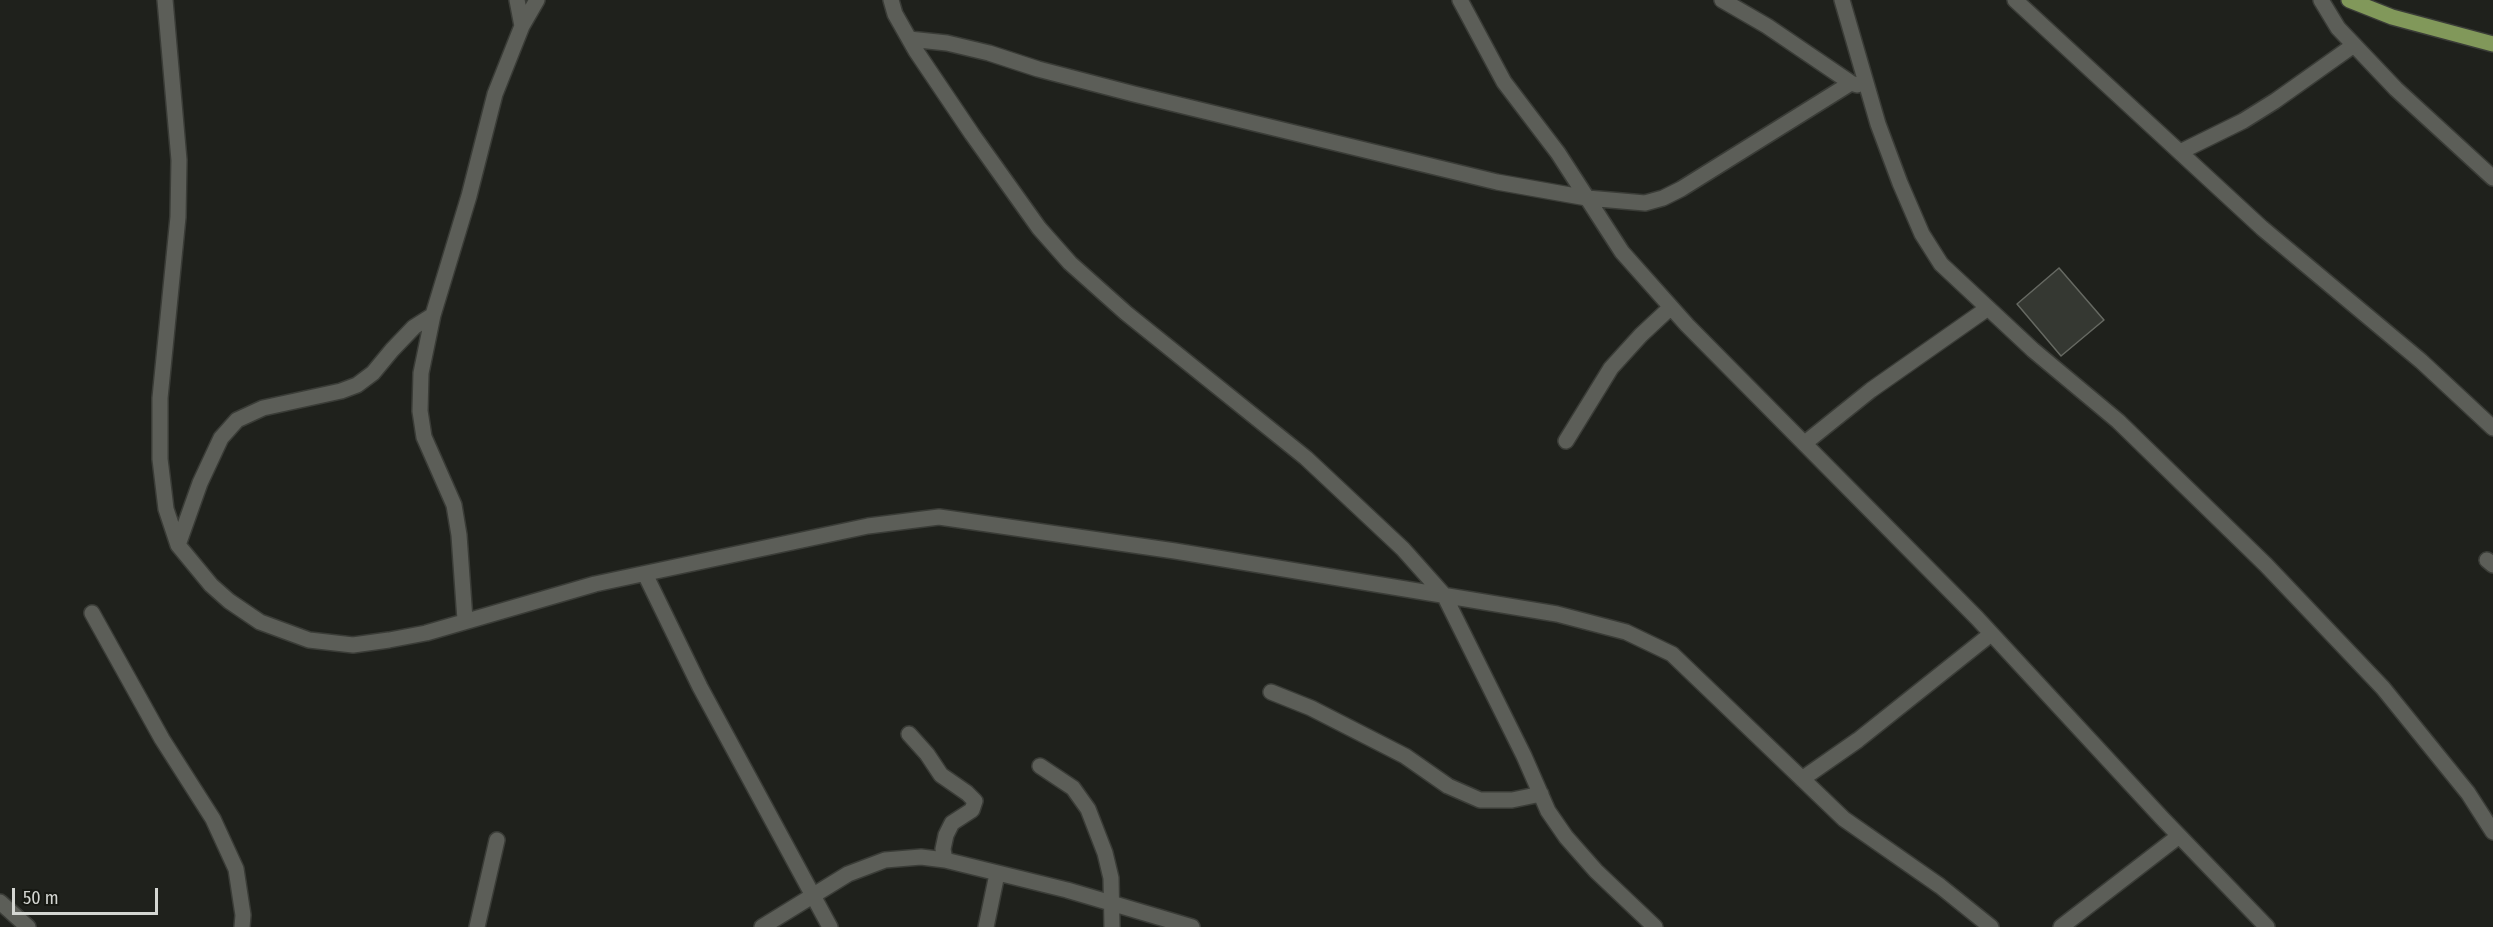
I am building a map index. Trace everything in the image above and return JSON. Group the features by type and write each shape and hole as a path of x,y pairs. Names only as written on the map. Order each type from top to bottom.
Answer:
{"main road":[{"path":"2349,0 2392,17 2493,44"}],"street":[{"path":"165,0 179,160 178,217 160,398 159,459 166,509 178,545 211,585 230,602 260,622 309,640 353,645 426,633 595,584 718,556 868,526 939,517 1175,551 1557,614 1626,632 1672,654 1844,819 1940,886 1991,927"},
{"path":"517,0 522,26"},
{"path":"465,620 459,535 454,505 424,437 420,411 421,373 433,315 469,196 495,94 522,26 537,0"},
{"path":"891,0 895,14 909,39 979,144 1039,228 1070,263 1125,313 1306,458 1403,549 1444,595 1548,811 1566,837 1596,871 1655,927"},
{"path":"1460,0 1504,81 1558,153 1622,252 1671,307 1991,634 2266,927"},
{"path":"1722,0 1851,83 1869,88"},
{"path":"1842,0 1878,124 1922,234 1941,264 2033,350 2118,421 2266,565 2383,688 2468,793 2493,832"},
{"path":"2015,0 2262,228 2421,360 2493,428"},
{"path":"2321,0 2338,28 2396,89 2493,178"},
{"path":"909,39 947,43 989,53 1038,69 1134,94 1497,182 1587,198 1645,203 1663,198 1851,83"},
{"path":"2180,152 2259,111 2354,45"},
{"path":"1566,441 1611,368 1671,307"},
{"path":"1805,443 1870,390 1988,308"},
{"path":"178,545 204,474 221,438 237,420 264,408 341,391 357,385 373,373 414,327 433,315"},
{"path":"645,574 700,687 812,898 830,927"},
{"path":"93,613 162,740 213,819 236,869 243,915 242,927"},
{"path":"1802,779 1858,740 1991,634"},
{"path":"1271,692 1311,708 1394,751 1448,786 1480,800 1512,800 1541,794"},
{"path":"909,734 927,754 941,775 975,801 972,810 952,824 946,835 943,849 945,860"},
{"path":"1040,766 1072,788 1088,809 1105,853 1111,878 1112,927"},
{"path":"2061,927 2179,836"},
{"path":"477,927 497,840"},
{"path":"762,927 849,874 885,860 921,857 945,860 1067,890 1192,927"},
{"path":"986,927 997,874"},
{"path":"0,902 28,927"}],"building":[{"path":"2059,268 2104,320 2061,356 2017,304"}]}
